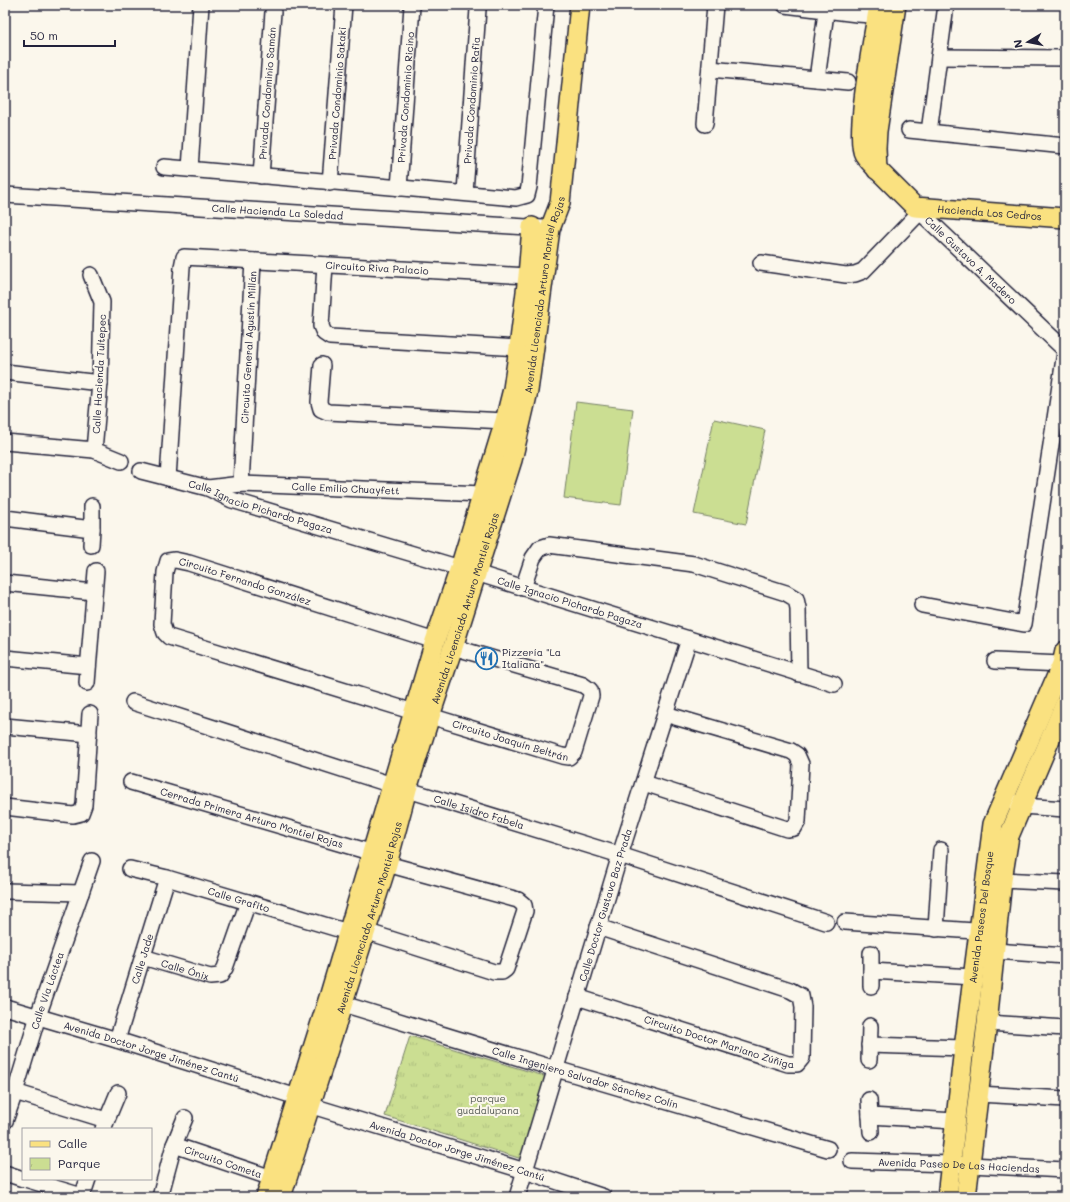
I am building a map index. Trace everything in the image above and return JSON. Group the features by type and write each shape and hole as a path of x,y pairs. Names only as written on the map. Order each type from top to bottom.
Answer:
{"main road":[{"name":"Avenida Licenciado Arturo Montiel Rojas","path":"422,714 453,647 483,494 513,389 528,276 541,228 560,203 580,5"},
{"name":"Calle Gustavo A. Madero","path":"887,10 864,96 861,141 863,152 878,170 918,209"},
{"name":"Hacienda Los Cedros","path":"918,209 1065,218"},
{"name":"Avenida Licenciado Arturo Montiel Rojas","path":"281,1197 330,994 357,932 380,859 422,714 435,641 468,571 512,460 528,391 541,228"},
{"name":"Avenida Paseos Del Bosque","path":"947,1197 960,1165 978,1094 987,1023 993,824 1063,658"},
{"name":"Avenida Paseos Del Bosque","path":"966,1197 960,1165 955,1121 973,977 990,938 1009,836 1022,806 1059,733 1065,704"},
{"name":"Avenida Licenciado Arturo Montiel Rojas","path":"266,1197 272,1178 343,1004 357,932"}],"street":[{"path":"190,170 201,5"},
{"name":"Privada Condominio Sakaki","path":"330,182 344,5"},
{"path":"164,167 399,188 465,192 516,198 527,195 546,5"},
{"path":"704,124 715,5"},
{"path":"785,5 887,10"},
{"path":"929,132 946,5"},
{"name":"Privada Condominio Ricino","path":"399,188 412,6"},
{"path":"817,79 826,8"},
{"name":"Privada Condominio Rafia","path":"465,192 478,9"},
{"name":"Privada Condominio Samán","path":"261,176 273,12"},
{"path":"939,57 1065,58"},
{"path":"710,69 848,82"},
{"path":"909,130 1065,146"},
{"name":"Calle Hacienda La Soledad","path":"5,195 541,228"},
{"path":"761,263 846,275 863,271 918,209"},
{"name":"Calle Gustavo A. Madero","path":"918,209 1065,351"},
{"name":"Circuito General Agustín Millán","path":"168,478 182,267 184,257 253,262 241,484"},
{"path":"253,262 325,265"},
{"name":"Circuito Riva Palacio","path":"519,348 330,337 324,333 321,326 325,265 528,276"},
{"name":"Calle Hacienda Tultepec","path":"92,275 102,302 100,383 94,450"},
{"path":"922,605 1024,624 1065,351"},
{"path":"322,365 319,402 321,409 328,412 505,421"},
{"path":"5,372 100,383"},
{"path":"5,442 94,450 121,461"},
{"name":"Calle Ignacio Pichardo Pagaza","path":"141,471 208,488 232,500 834,684"},
{"name":"Calle Emilio Chuayfett","path":"208,488 241,484 483,494"},
{"path":"92,506 92,545"},
{"path":"5,518 92,529"},
{"path":"523,588 533,558 540,548 549,545 694,564 779,590 796,599 798,608 800,674"},
{"name":"Circuito Fernando González","path":"422,714 169,637 165,633 162,624 165,572 168,561 175,560 189,563 435,641"},
{"path":"87,683 96,571"},
{"path":"5,583 94,592"},
{"name":"Calle Doctor Gustavo Baz Prada","path":"517,1197 620,855 689,639"},
{"name":"Circuito Joaquín Beltrán","path":"422,714 562,756 570,757 574,752 591,696 590,690 583,685 453,647"},
{"path":"5,658 88,666"},
{"path":"994,661 1063,658"},
{"name":"Calle Isidro Fabela","path":"133,702 620,855 826,922"},
{"path":"5,807 73,815 81,813 84,805 90,714"},
{"path":"644,783 787,829 794,828 798,821 801,764 797,756 790,751 665,714"},
{"path":"5,726 89,734"},
{"name":"Cerrada Primera Arturo Montiel Rojas","path":"131,782 518,900 524,905 525,911 506,969 502,972 494,972 357,932"},
{"path":"1004,799 1022,806 1065,809"},
{"path":"936,929 941,850"},
{"name":"Calle Vía Láctea","path":"5,1121 10,1091 82,893 92,861"},
{"name":"Calle Grafito","path":"130,869 167,878 357,932"},
{"name":"Calle Jade","path":"117,1040 167,878"},
{"path":"1002,880 1065,884"},
{"path":"5,891 82,893"},
{"name":"Calle Ónix","path":"143,957 210,977 220,976 225,968 248,902"},
{"path":"845,922 936,929 990,938 1065,956"},
{"name":"Circuito Doctor Mariano Zúñiga","path":"577,997 788,1064 797,1064 802,1058 803,1007 801,996 783,988 598,927"},
{"path":"871,953 871,986"},
{"path":"871,971 973,977"},
{"name":"Calle Ingeniero Salvador Sánchez Colín","path":"343,1004 556,1069 828,1149"},
{"name":"Avenida Doctor Jorge Jiménez Cantú","path":"5,1007 117,1040 604,1197"},
{"path":"987,1023 1065,1028"},
{"path":"870,1026 870,1060"},
{"path":"870,1045 964,1048"},
{"path":"10,1091 105,1124 118,1093"},
{"path":"978,1094 1065,1099"},
{"path":"869,1100 871,1132"},
{"path":"870,1116 955,1121"},
{"name":"Circuito Cometa","path":"160,1197 174,1145 185,1118"},
{"name":"Circuito Cometa","path":"174,1145 272,1178"},
{"name":"Avenida Paseo De Las Haciendas","path":"852,1161 1065,1170"},
{"path":"5,1173 22,1178"},
{"path":"27,1180 82,1196 88,1180"}],"green space":[{"path":"576,402 633,409 621,505 564,498"},
{"path":"714,419 765,430 746,524 694,514"},
{"name":"parque guadalupana","path":"410,1036 551,1078 525,1160 385,1116"}],"place":[{"name":"Pizzería \"La Italiana\"","path":"487,658"}]}
